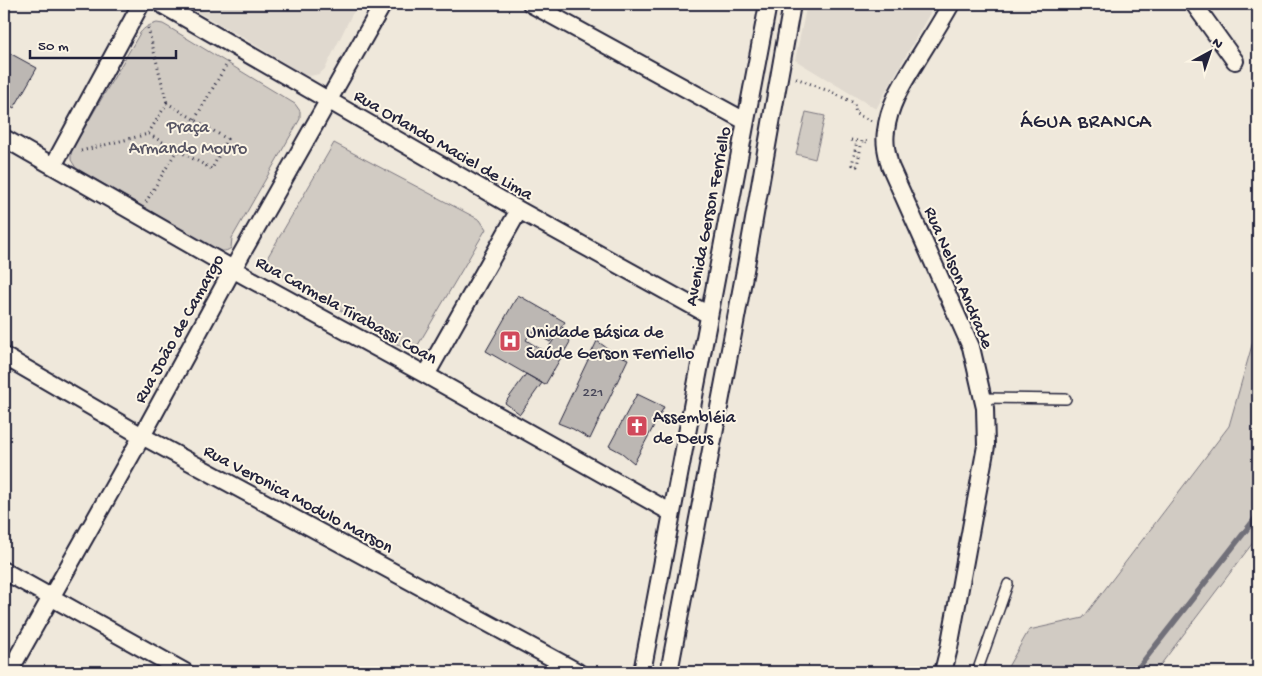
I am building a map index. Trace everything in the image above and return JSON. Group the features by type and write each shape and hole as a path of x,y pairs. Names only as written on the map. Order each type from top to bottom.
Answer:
{"street":[{"path":"56,162 141,4"},
{"name":"Rua Orlando Maciel de Lima","path":"161,4 519,210 709,314"},
{"name":"Rua João de Camargo","path":"9,672 383,4"},
{"path":"531,4 745,121"},
{"name":"Avenida Gerson Ferriello","path":"642,672 768,4"},
{"path":"669,672 746,265 792,4"},
{"name":"Rua Nelson Andrade","path":"943,672 950,648 986,446 985,408 971,347 890,166 886,144 886,127 893,102 901,87 952,4"},
{"path":"1194,4 1235,61"},
{"name":"Rua Carmela Tirabassi Coan","path":"4,138 56,162 138,215 233,270 426,374 672,513"},
{"path":"426,374 519,210"},
{"name":"Rua Veronica Modulo Marson","path":"4,356 142,436 578,672"},
{"path":"4,571 185,672"}],"lane":[{"path":"982,398 1066,399"},
{"path":"977,672 1008,584"}],"path":[{"path":"56,162 148,134 166,103 146,22"},
{"path":"195,119 237,47"},
{"path":"780,72 844,98 854,104 856,114 886,127"},
{"path":"148,134 212,169 227,139 166,103"},
{"path":"851,140 857,141 852,165 857,166 862,141 886,144"},
{"path":"138,215 177,150"}],"shaded area":[{"path":"183,4 359,4 351,16 325,69 319,74 310,76 302,74 244,38"},
{"path":"807,4 935,4 876,109 795,60"}],"green space":[{"name":"Praça Armando Mouro","path":"157,23 170,28 295,104 300,111 300,119 232,238 231,248 227,251 220,251 214,248 76,168 71,160 71,151 140,33 147,27"},
{"path":"806,112 825,116 815,159 796,154"},
{"path":"334,143 480,220 486,229 418,345 412,348 399,345 271,269 266,260"},
{"path":"1258,324 1258,536 1155,672 1005,672 1029,630 1083,618 1229,426"}],"building":[{"path":"4,50 37,68 14,108 4,102"},
{"name":"Unidade Básica de Saúde Gerson Ferriello","path":"518,295 565,322 550,342 532,331 526,340 545,352 563,327 570,342 545,385 486,351"},
{"path":"597,341 614,353 628,359 590,439 558,423"},
{"path":"526,374 542,383 520,414 505,403"},
{"name":"Assembléia de Deus","path":"637,394 664,407 634,463 622,453 609,446"}],"waterway":[{"path":"1135,672 1258,515"}],"place":[{"name":"Unidade Básica de Saúde Gerson Ferriello","path":"510,341"},
{"name":"Assembléia de Deus","path":"637,426"}],"district":[{"name":"ÁGUA BRANCA","path":"1086,120"}]}
